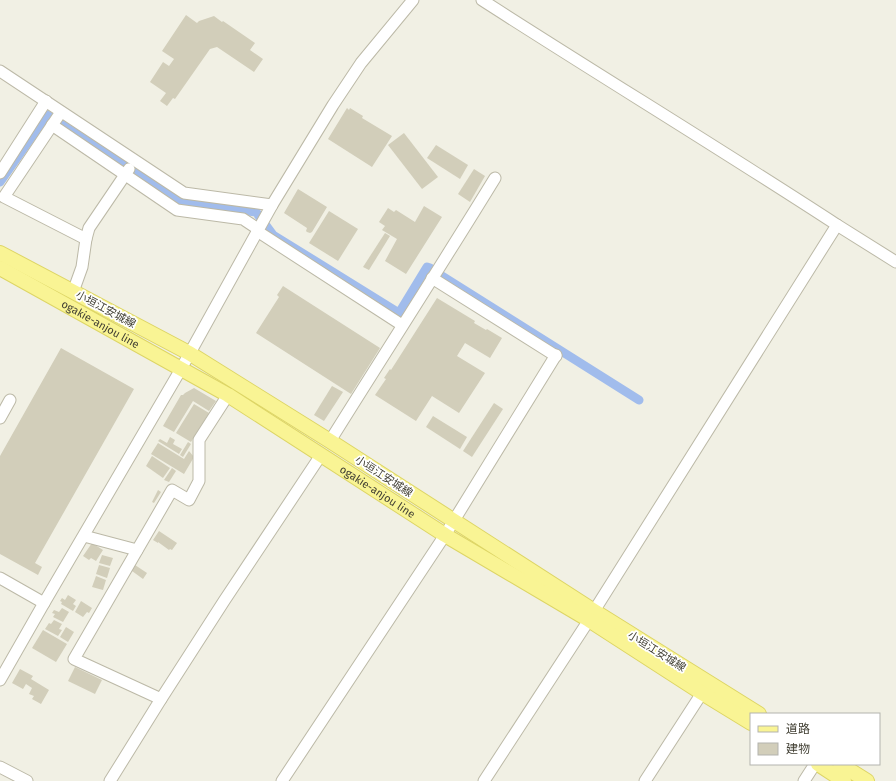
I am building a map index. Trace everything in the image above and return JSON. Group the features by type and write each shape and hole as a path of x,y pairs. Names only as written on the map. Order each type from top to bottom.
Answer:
{"main road":[{"name":"小垣江安城線","path":"0,253 190,353 454,521 591,616 757,713"},
{"name":"ogakie-anjou line","path":"0,268 228,395 445,535 591,616 702,693 750,722"},
{"path":"818,765 844,781"},
{"path":"842,765 867,781"}],"street":[{"path":"0,680 190,353 272,205 333,105 361,63 413,0"},
{"path":"482,0 896,262"},
{"path":"0,71 184,193 272,205"},
{"path":"0,173 46,101"},
{"path":"61,112 2,197 86,239"},
{"path":"52,125 177,210 243,219 402,325"},
{"path":"73,292 82,267 89,228 134,160"},
{"path":"330,441 495,178"},
{"path":"484,781 591,616 837,225"},
{"path":"282,781 445,535 556,356 432,278"},
{"path":"161,699 74,659 172,490 189,500 199,480 199,440 228,395"},
{"path":"0,418 10,400"},
{"path":"110,781 224,601 321,455"},
{"path":"84,536 137,550"},
{"path":"0,578 44,603"},
{"path":"645,781 702,693"},
{"path":"804,781 815,765"},
{"path":"0,767 27,781"}],"building":[{"path":"186,15 197,23 214,16 222,22 223,21 255,43 250,50 263,59 254,72 217,47 210,49 175,99 173,98 167,106 160,101 166,93 150,82 163,62 169,66 174,59 162,51"},
{"path":"347,108 349,110 350,108 363,116 362,118 392,136 372,167 328,139"},
{"path":"404,133 438,177 422,189 388,145"},
{"path":"436,145 468,165 460,179 427,158"},
{"path":"474,169 485,176 470,202 458,194"},
{"path":"298,189 327,207 310,233 306,231 307,228 284,213"},
{"path":"424,206 442,217 406,274 385,261 397,239 382,230 385,226 379,222 388,208 394,212 396,210 415,222"},
{"path":"329,211 358,229 338,261 309,243"},
{"path":"385,233 390,236 369,270 363,267"},
{"path":"283,286 380,348 351,394 256,333 279,297 277,295"},
{"path":"437,298 475,321 474,323 502,338 490,358 465,343 457,356 485,373 459,413 432,396 416,421 375,395 386,379 384,378 390,369 391,370"},
{"path":"61,348 134,389 35,563 42,567 38,575 0,554 0,456"},
{"path":"332,386 343,392 324,421 314,415"},
{"path":"194,388 216,401 209,411 193,401 174,432 163,426 181,395"},
{"path":"494,403 503,409 472,457 463,451"},
{"path":"194,404 209,413 191,442 176,433"},
{"path":"433,416 467,437 460,449 426,427"},
{"path":"170,437 175,440 173,444 182,449 179,454 158,441 160,439 167,443"},
{"path":"188,442 191,444 183,457 180,455"},
{"path":"158,443 184,459 189,451 194,457 184,474 151,454"},
{"path":"152,456 170,468 163,478 146,466"},
{"path":"172,468 176,471 169,482 164,480"},
{"path":"158,490 161,492 154,503 152,502"},
{"path":"159,531 177,543 172,550 169,550 153,540"},
{"path":"92,543 103,550 96,561 91,558 89,560 83,556"},
{"path":"102,555 113,558 110,566 99,563"},
{"path":"99,565 110,568 107,578 96,574"},
{"path":"135,565 147,573 143,579 132,571"},
{"path":"96,576 106,580 103,590 92,587"},
{"path":"68,595 76,600 73,604 76,606 73,611 61,604 62,602 60,601 62,598 65,600"},
{"path":"81,601 92,608 89,613 87,612 83,617 75,612"},
{"path":"62,608 69,612 63,622 53,617 55,614 52,613 54,610 59,612"},
{"path":"54,620 62,624 59,629 62,630 58,636 45,629 49,623 51,624"},
{"path":"66,627 74,632 68,642 60,637"},
{"path":"43,630 67,644 56,662 32,648"},
{"path":"75,667 102,680 95,694 68,681"},
{"path":"20,669 33,676 31,679 49,690 41,704 32,699 34,696 29,694 32,688 26,684 23,689 12,683"}],"waterway":[{"path":"0,182 47,115 180,202 256,212 273,235 399,313 427,267 430,268"},
{"path":"442,276 639,400"}]}
